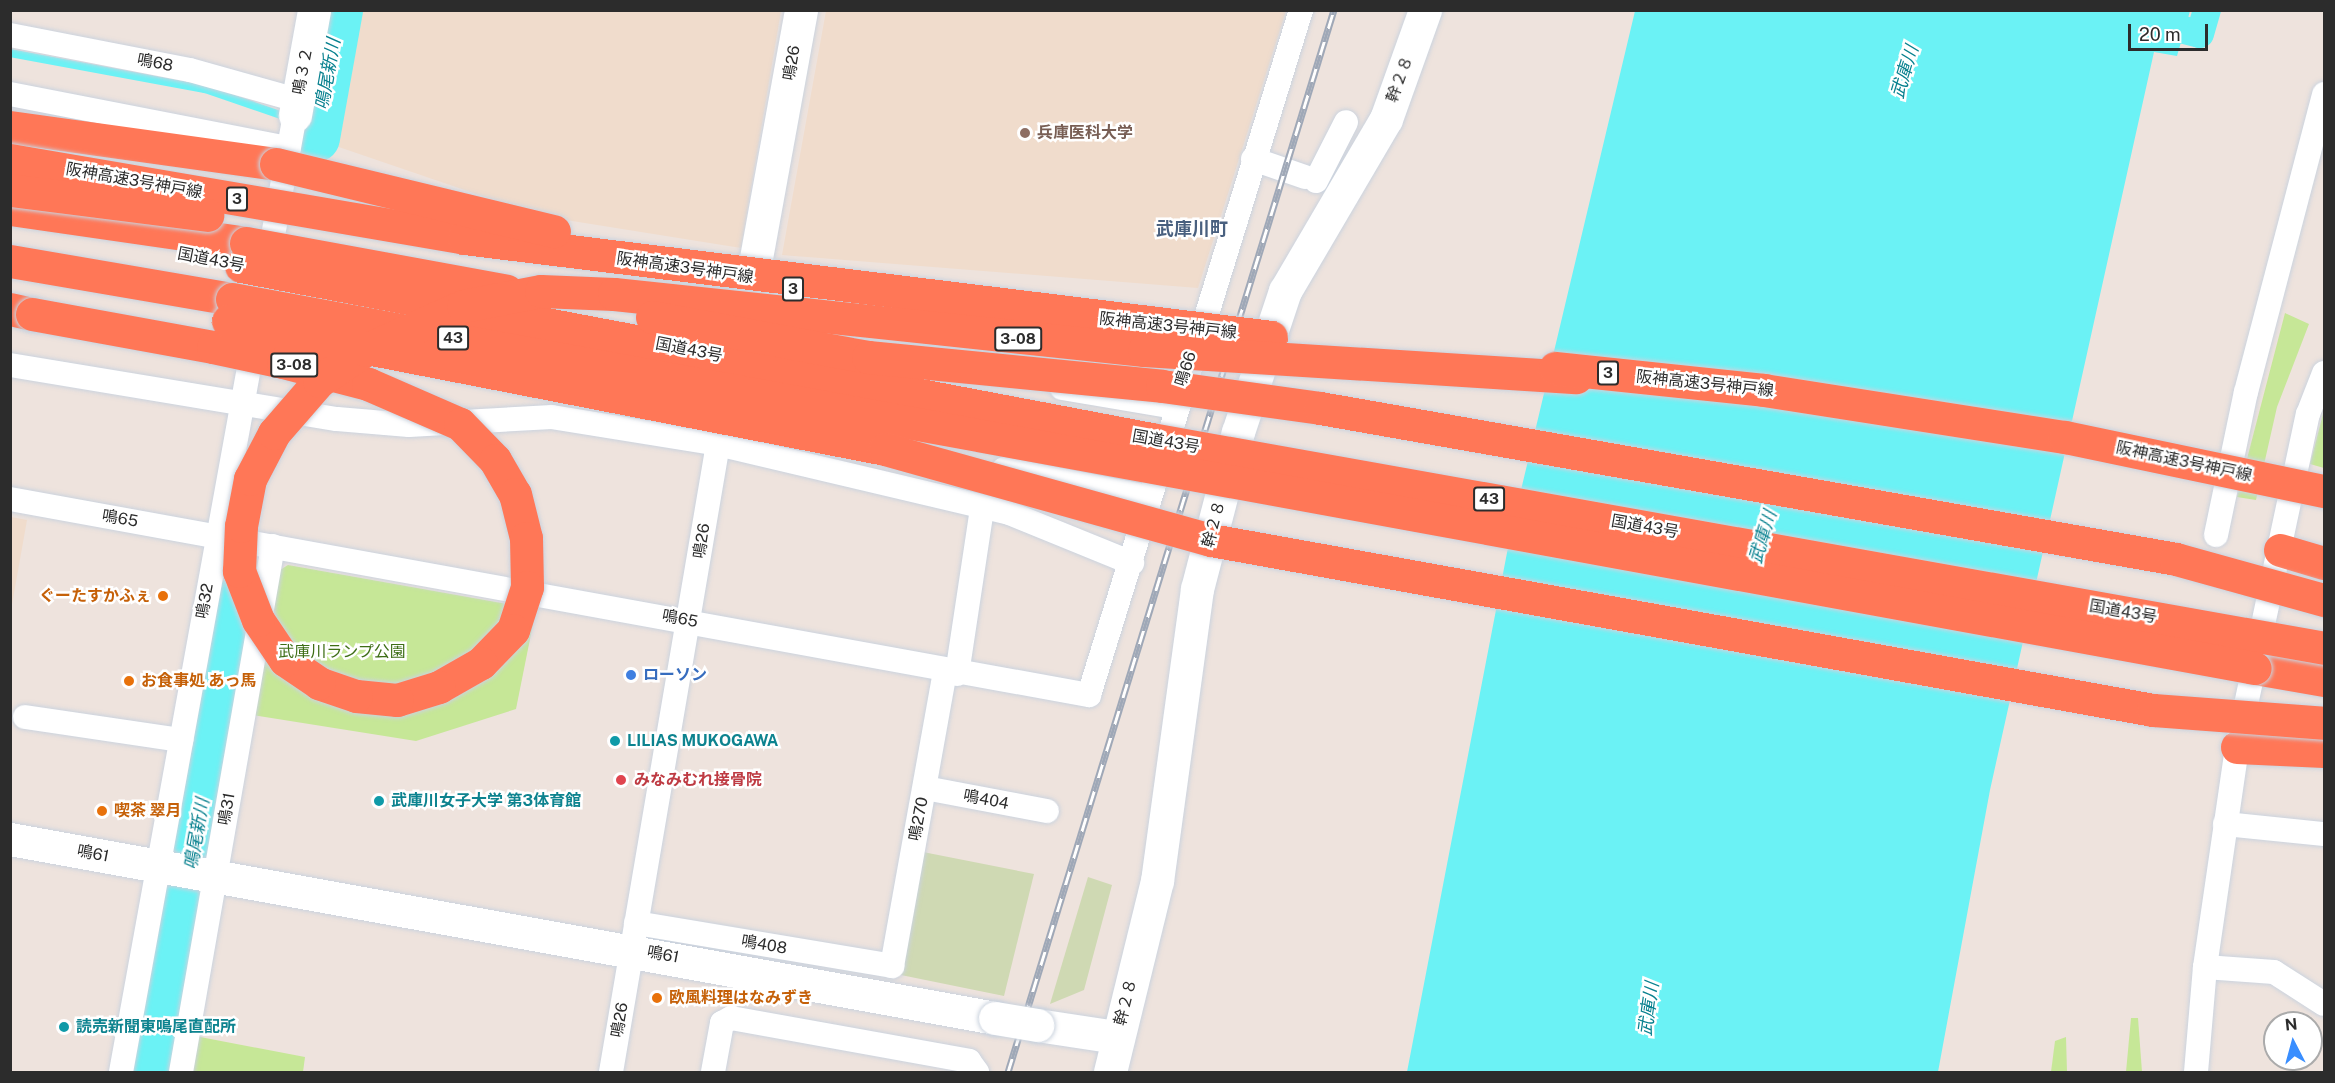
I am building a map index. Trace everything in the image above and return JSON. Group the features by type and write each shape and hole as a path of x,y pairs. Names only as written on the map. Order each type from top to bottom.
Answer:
{"highway":[{"path":"10,127 276,164 743,269"},
{"name":"阪神高速3号神戸線","path":"10,160 464,238 1764,390 2065,437 2325,491"},
{"name":"阪神高速3号神戸線","path":"10,190 870,298 1576,377 1761,395 2064,442 2325,497"},
{"path":"10,208 246,243 868,357 1162,386 1320,408 2176,559 2325,600"},
{"name":"国道43号","path":"10,220 1151,439 2325,648"},
{"name":"国道43号","path":"10,261 230,310 2325,680"},
{"path":"10,270 230,310 885,449 1211,540 2153,710 2325,723"},
{"name":"3-08","path":"21,311 213,347 283,362 325,373 336,376 347,378 368,384 460,424 495,460 515,494 526,538 527,587 513,630 481,663 439,687 398,700 356,696 285,660 258,620 239,571 241,526 250,479 274,433 319,381 328,375 337,369 356,357 365,350 463,306 541,291 614,294 1133,349 1576,377"},
{"path":"2280,550 2325,563"},
{"path":"2237,747 2325,751"}],"street":[{"name":"鳴３２","path":"293,123 314,10"},
{"name":"鳴26","path":"611,1072 689,621 718,444 743,269 801,10"},
{"name":"鳴66","path":"1089,695 1132,563 1174,407 1301,10"},
{"name":"幹２８","path":"1110,1072 1116,1038 1157,881 1197,589 1238,432 1285,291 1386,119 1425,10"},
{"name":"鳴68","path":"10,35 190,70 293,123"},
{"path":"10,94 293,123"},
{"path":"2216,535 2245,398 2325,94"},
{"path":"1253,159 1311,179 1346,122"},
{"name":"鳴32","path":"121,1072 166,868 181,740 249,405 293,123"},
{"path":"743,269 1078,394 1174,407"},
{"path":"10,365 295,412 409,425 552,417 718,444 982,508 1132,563"},
{"path":"2196,1072 2205,967 2237,747 2280,550 2325,373"},
{"path":"889,487 1007,468 1149,497"},
{"name":"鳴65","path":"10,499 689,621 951,673 1089,695"},
{"name":"鳴270","path":"892,966 982,508"},
{"name":"鳴31","path":"181,1072 212,876 272,546"},
{"path":"25,717 181,740"},
{"name":"鳴404","path":"925,789 1047,811"},
{"path":"2225,824 2325,834"},
{"name":"鳴61","path":"10,839 212,876 634,936 995,1018 1116,1038"},
{"name":"鳴408","path":"634,936 892,966"},
{"path":"2205,967 2274,972 2325,1004"},
{"path":"713,1072 722,1023 731,1018 977,1070"}],"shaded area":[{"path":"346,11 781,11 741,248 541,216 330,144 327,114"},
{"name":"兵庫医科大学","path":"826,11 1286,11 1198,288 782,255"},
{"path":"10,517 27,520 11,610"}],"green space":[{"path":"2285,313 2309,324 2277,407 2256,500 2237,497"},
{"path":"2324,410 2324,468 2310,464"},
{"name":"武庫川ランプ公園","path":"288,565 536,609 516,709 416,741 252,715 280,570"},
{"path":"923,852 1034,874 1004,996 901,975"},
{"path":"1088,877 1112,885 1084,990 1050,1004"},
{"path":"2131,1018 2138,1018 2142,1072 2126,1072"},
{"path":"195,1036 305,1057 303,1072 188,1072"},
{"path":"2066,1037 2067,1072 2051,1072 2055,1041"}],"water":[{"name":"武庫川","path":"1635,11 2190,11 2177,56 2154,52 1990,790 1938,1072 1407,1072 1511,532"}],"waterway":[{"name":"鳴尾新川","path":"316,138 339,10"},
{"path":"2184,30 2200,34 2207,10"},
{"path":"10,53 205,89 318,128"},
{"name":"鳴尾新川","path":"154,1072 241,596"}],"railway":[{"path":"1008,1072 1334,10"}],"place":[{"name":"兵庫医科大学","path":"1025,133"},
{"name":"ぐーたすかふぇ","path":"163,596"},
{"name":"ローソン","path":"631,675"},
{"name":"お食事処 あっ馬","path":"129,681"},
{"name":"LILIAS MUKOGAWA","path":"615,741"},
{"name":"みなみむれ接骨院","path":"621,780"},
{"name":"武庫川女子大学 第3体育館","path":"379,801"},
{"name":"喫茶 翠月","path":"102,811"},
{"name":"欧風料理はなみずき","path":"657,998"},
{"name":"読売新聞東鳴尾直配所","path":"64,1027"}],"district":[{"name":"武庫川町","path":"1192,229"}]}
